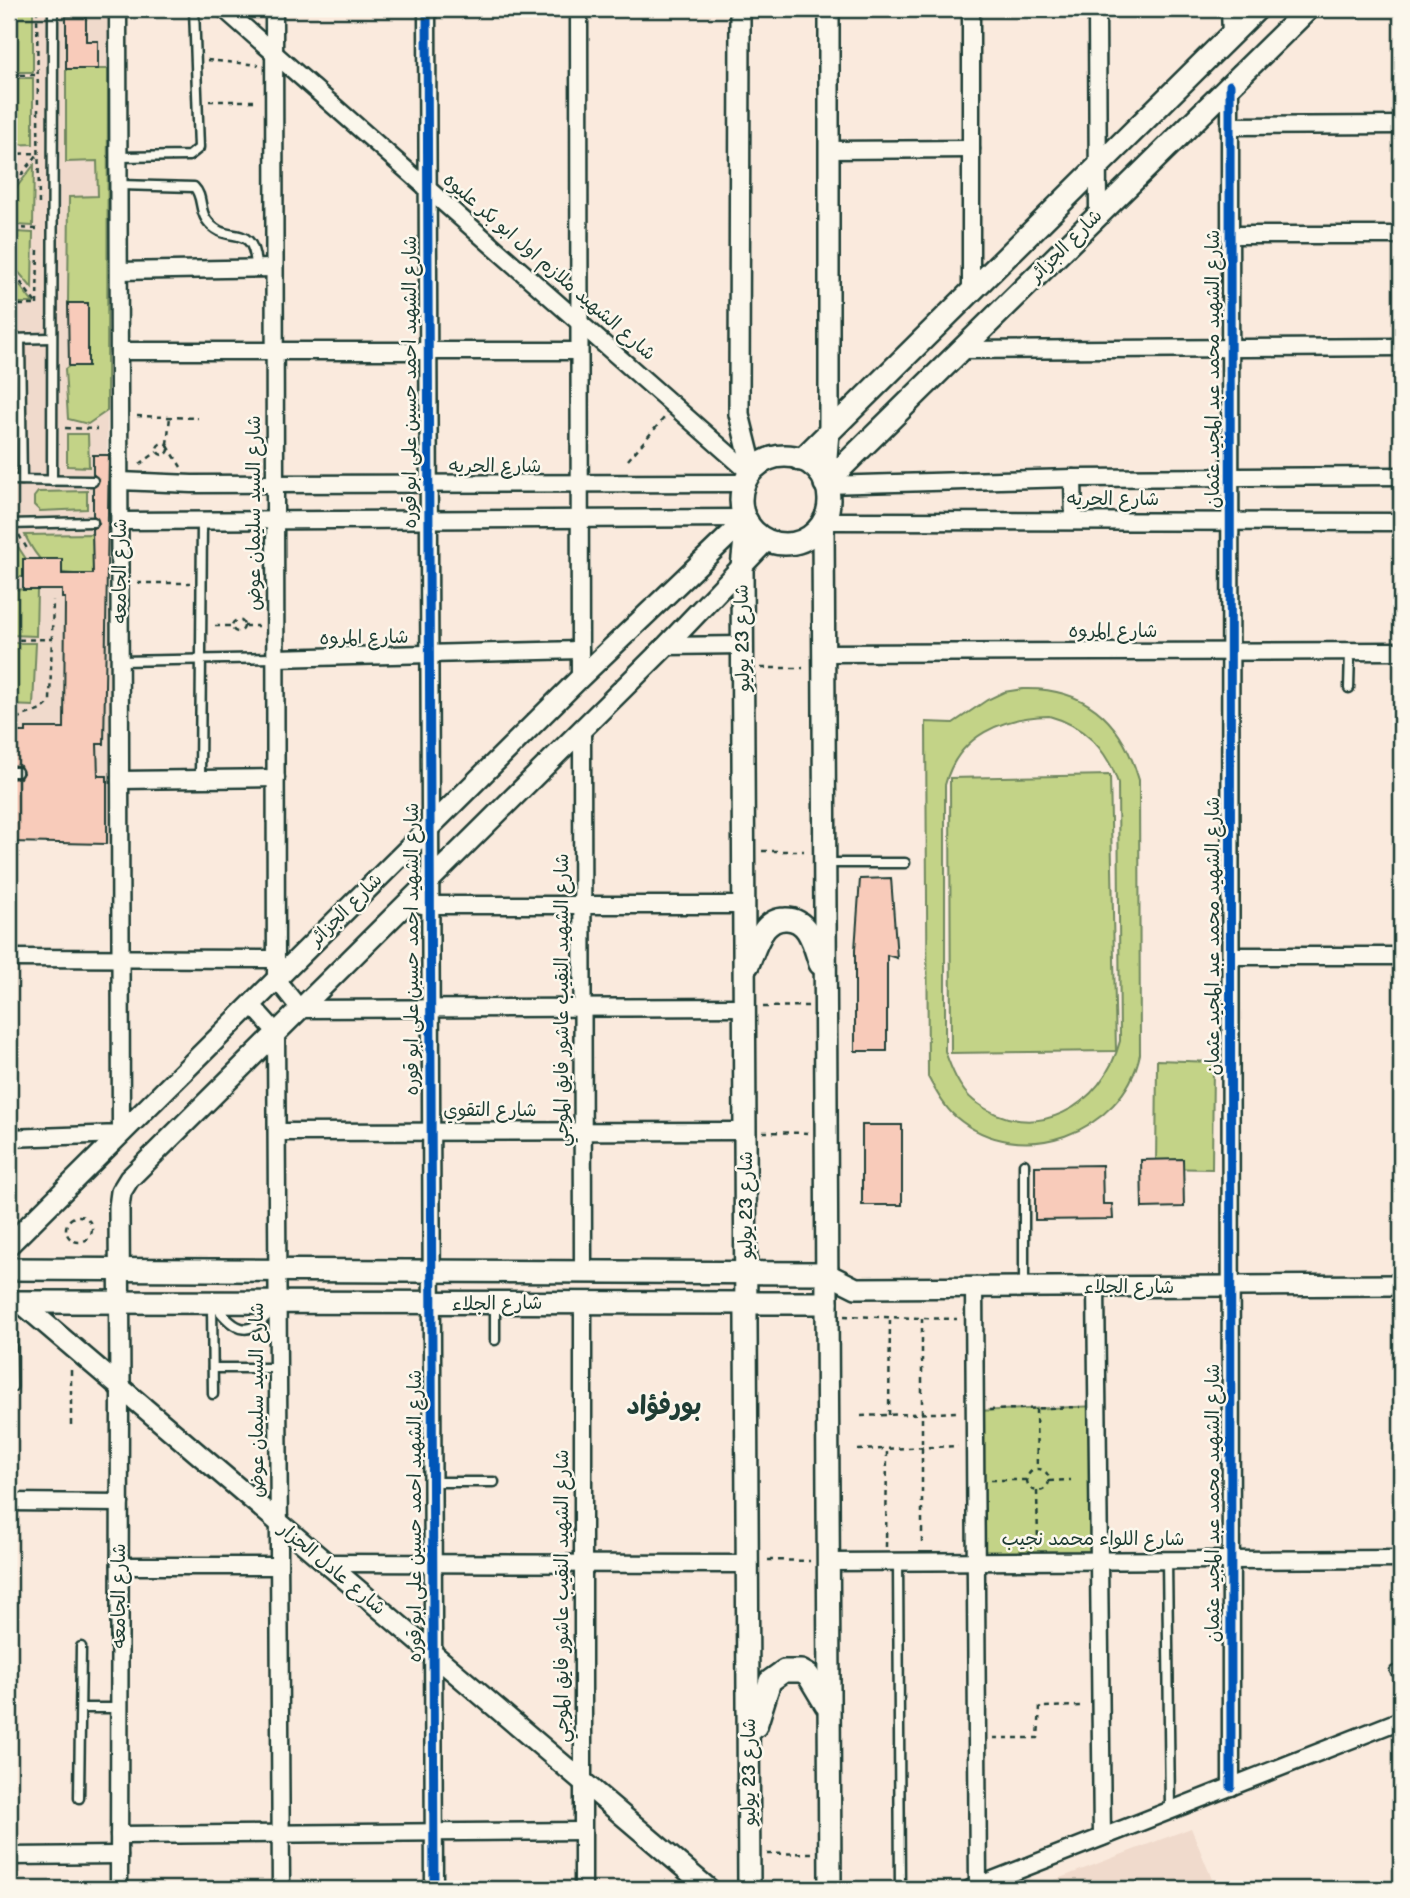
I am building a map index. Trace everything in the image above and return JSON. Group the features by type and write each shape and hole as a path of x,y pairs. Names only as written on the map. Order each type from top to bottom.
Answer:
{"main road":[{"name":"شارع الجزائر","path":"801,460 1257,9"},
{"name":"شارع الجزائر","path":"825,484 1308,9"},
{"path":"823,522 816,531 798,542 788,544 767,540 746,519 741,500 749,475 770,459 780,457 801,460 815,468 829,497 823,522 830,1889"},
{"name":"شارع 23 يوليو","path":"746,519 742,567 749,1889"},
{"path":"745,971 768,925 783,918 792,919 810,935 826,983"},
{"name":"شارع الجلاء","path":"9,1269 277,1270 431,1274 826,1273"},
{"name":"شارع الجلاء","path":"13,1302 432,1305 746,1303 827,1309"},
{"path":"749,1752 766,1689 776,1675 783,1671 800,1671 808,1675 814,1681 828,1710"}],"street":[{"name":"شارع الجامعه","path":"118,9 121,1134"},
{"name":"شارع الشهيد ملازم اول ابو بكر عليوه","path":"224,9 275,60 427,188 674,405 749,475"},
{"name":"شارع السيد سليمان عوض","path":"274,9 276,979"},
{"name":"شارع الشهيد احمد حسين على ابو قوره","path":"427,9 434,1889"},
{"path":"579,9 580,678"},
{"path":"740,9 738,414 749,475"},
{"path":"825,484 829,432 829,9"},
{"path":"971,9 971,292"},
{"path":"1097,9 1098,213"},
{"path":"1230,9 1231,35"},
{"name":"شارع الشهيد محمد عبد المجيد عثمان","path":"1230,85 1231,1787"},
{"path":"1230,126 1401,125"},
{"path":"830,149 971,149"},
{"path":"1230,235 1401,235"},
{"path":"119,271 274,268"},
{"path":"963,349 1401,347"},
{"path":"119,351 579,351"},
{"name":"شارع الحريه","path":"118,481 191,484 580,483 749,475"},
{"name":"شارع الحريه","path":"825,484 1073,478 1401,475"},
{"path":"1073,478 1074,520"},
{"path":"118,521 746,519"},
{"name":"شارع الجزائر","path":"9,1244 580,678 746,519"},
{"name":"شارع الحريه","path":"823,522 1401,522"},
{"name":"شارع الجزائر","path":"120,1303 119,1199 124,1186 666,646 767,540"},
{"path":"666,646 743,645"},
{"name":"شارع المروه","path":"275,658 580,650"},
{"name":"شارع المروه","path":"824,660 1231,651 1401,651"},
{"name":"شارع الشهيد النقيب عاشور فايق الموجي","path":"582,728 583,1272"},
{"path":"120,780 276,778"},
{"path":"405,905 745,905"},
{"path":"1231,956 1401,956"},
{"path":"9,958 276,959"},
{"path":"276,979 300,1009 746,1007"},
{"path":"251,1004 276,1032"},
{"name":"شارع السيد سليمان عوض","path":"276,1032 281,1889"},
{"name":"شارع التقوي","path":"277,1132 746,1131"},
{"path":"9,1138 121,1134"},
{"name":"شارع الجلاء","path":"826,1273 856,1288 1401,1284"},
{"path":"974,1287 977,1738 973,1887 1401,1720"},
{"path":"1096,1287 1102,1837"},
{"name":"شارع الجلاء","path":"827,1309 856,1288"},
{"name":"شارع عادل الجزار","path":"13,1302 71,1346 709,1889"},
{"name":"شارع الجامعه","path":"119,1889 120,1303"},
{"name":"شارع الشهيد النقيب عاشور فايق الموجي","path":"583,1304 583,1889"},
{"path":"9,1502 120,1503"},
{"name":"شارع اللواء محمد نجيب","path":"828,1562 1401,1559"},
{"path":"326,1563 747,1562"},
{"path":"120,1566 279,1566"},
{"path":"119,1835 583,1831"},
{"path":"9,1856 119,1855"}],"lane":[{"path":"52,481 50,229 53,9"},
{"path":"119,157 193,155 200,144 194,9"},
{"path":"119,185 194,187 199,192 202,212 211,225 225,233 246,237 253,243 256,268"},
{"path":"9,339 51,338"},
{"path":"20,339 22,480"},
{"path":"9,480 93,481"},
{"path":"200,779 202,520"},
{"path":"10,524 93,522"},
{"path":"1349,688 1350,651"},
{"name":"شارع المروه","path":"120,661 275,658"},
{"path":"825,857 905,863"},
{"path":"1024,1164 1024,1287"},
{"path":"12,1387 13,1302"},
{"path":"212,1302 213,1394"},
{"path":"495,1304 495,1340"},
{"path":"212,1368 278,1368"},
{"path":"432,1482 494,1482"},
{"path":"1167,1559 1170,1810"},
{"path":"892,1561 900,1889"},
{"path":"79,1798 81,1647"},
{"path":"80,1708 119,1708"}],"path":[{"path":"37,9 39,229"},
{"path":"9,50 9,100"},
{"path":"196,58 275,60"},
{"path":"10,75 52,75"},
{"path":"198,101 275,101"},
{"path":"9,154 38,153"},
{"path":"9,191 38,153"},
{"path":"9,217 12,228 9,244"},
{"path":"12,228 50,229"},
{"path":"37,304 38,242"},
{"path":"9,267 37,304"},
{"path":"9,305 37,304"},
{"path":"628,460 674,405"},
{"path":"119,416 198,418"},
{"path":"157,452 165,454 170,417"},
{"path":"51,428 97,429"},
{"path":"140,464 157,452 158,445 167,445"},
{"path":"167,445 191,484"},
{"path":"136,459 146,467"},
{"path":"171,468 182,468"},
{"path":"10,524 29,552"},
{"path":"9,580 19,581"},
{"path":"120,584 201,583"},
{"path":"9,726 19,715 43,710 50,701 53,600"},
{"path":"201,625 233,626"},
{"path":"9,640 52,639"},
{"path":"743,668 824,660"},
{"path":"744,850 825,857"},
{"path":"746,1007 826,1006"},
{"path":"746,1131 826,1133"},
{"path":"79,1216 90,1222 92,1231 88,1240 78,1243 68,1239 65,1228 70,1219 79,1216"},
{"path":"827,1309 890,1317 974,1320"},
{"path":"889,1415 890,1317"},
{"path":"922,1318 922,1561"},
{"path":"71,1346 71,1429"},
{"path":"1035,1409 1037,1469"},
{"path":"858,1450 975,1446"},
{"path":"887,1449 892,1561"},
{"path":"1037,1492 1028,1486 1030,1472 1037,1469 1044,1471 1049,1480"},
{"path":"975,1480 1027,1480"},
{"path":"1049,1480 1070,1480"},
{"path":"1037,1492 1045,1489 1049,1480"},
{"path":"1037,1492 1038,1560"},
{"path":"747,1562 828,1562"},
{"path":"977,1738 1038,1738 1041,1707 1101,1706"},
{"path":"749,1854 830,1853"}],"shaded area":[{"path":"9,9 108,9 107,454 116,455 116,553 107,553 107,609 114,610 113,844 9,842"},
{"path":"1191,1828 1216,1889 1031,1889"}],"green space":[{"path":"9,9 33,9 33,72 12,72"},
{"path":"66,69 108,69 107,411 88,424 68,419 65,369 69,366 88,365 87,303 68,303 69,197 98,196 97,161 66,162"},
{"path":"13,78 33,78 33,144 9,145 9,102 14,101"},
{"path":"34,165 33,226 15,225 9,210 9,197"},
{"path":"16,232 33,233 32,288 9,261 9,251"},
{"path":"9,271 33,303 9,303"},
{"path":"67,434 88,434 89,467 67,466"},
{"path":"87,491 87,509 40,511 34,505 34,497 38,492"},
{"path":"9,533 26,559 23,577 9,577"},
{"path":"92,534 107,553 107,574 67,573 48,567 40,560 25,535"},
{"path":"9,589 37,590 36,636 9,635"},
{"path":"9,643 36,643 33,706 9,705"},
{"path":"1045,690 1083,701 1111,725 1123,741 1139,780 1140,1054 1130,1082 1113,1105 1091,1123 1065,1136 1037,1142 1009,1141 981,1133 952,1113 928,1077 926,722 953,723 1004,692","holes":["1049,716 1073,725 1092,740 1107,759 1118,783 1120,1041 1111,1064 1098,1084 1082,1101 1063,1113 1042,1119 1020,1120 997,1114 974,1101 956,1078 945,1051 945,785 960,753 971,741 985,732 999,725 1032,717"]},
{"path":"1110,775 1116,1051 951,1053 950,778"},
{"path":"1157,1060 1213,1062 1212,1169 1156,1168"},
{"path":"1098,1406 1100,1560 976,1560 975,1411"}],"building":[{"path":"66,16 86,16 86,41 98,41 98,69 66,69"},
{"path":"68,303 88,303 88,366 69,366"},
{"path":"93,455 109,455 104,744 97,744 98,776 107,776 107,844 9,842 9,779 20,778 23,773 20,766 9,765 9,732 26,732 26,728 64,728 65,598 62,598 62,590 23,590 23,559 62,559 62,574 93,574 92,529 99,523 93,515 93,488 99,480 93,474"},
{"path":"891,878 897,958 887,955 887,1051 855,1051 855,950 860,879"},
{"path":"862,1125 902,1125 902,1205 862,1205"},
{"path":"1183,1159 1184,1207 1142,1208 1141,1160"},
{"path":"1102,1165 1103,1204 1112,1204 1113,1219 1035,1220 1035,1166"}],"cycle path":[{"path":"427,9 434,1889"},
{"path":"1230,85 1231,1787"}],"district":[{"name":"بورفؤاد","path":"664,1406"}]}
